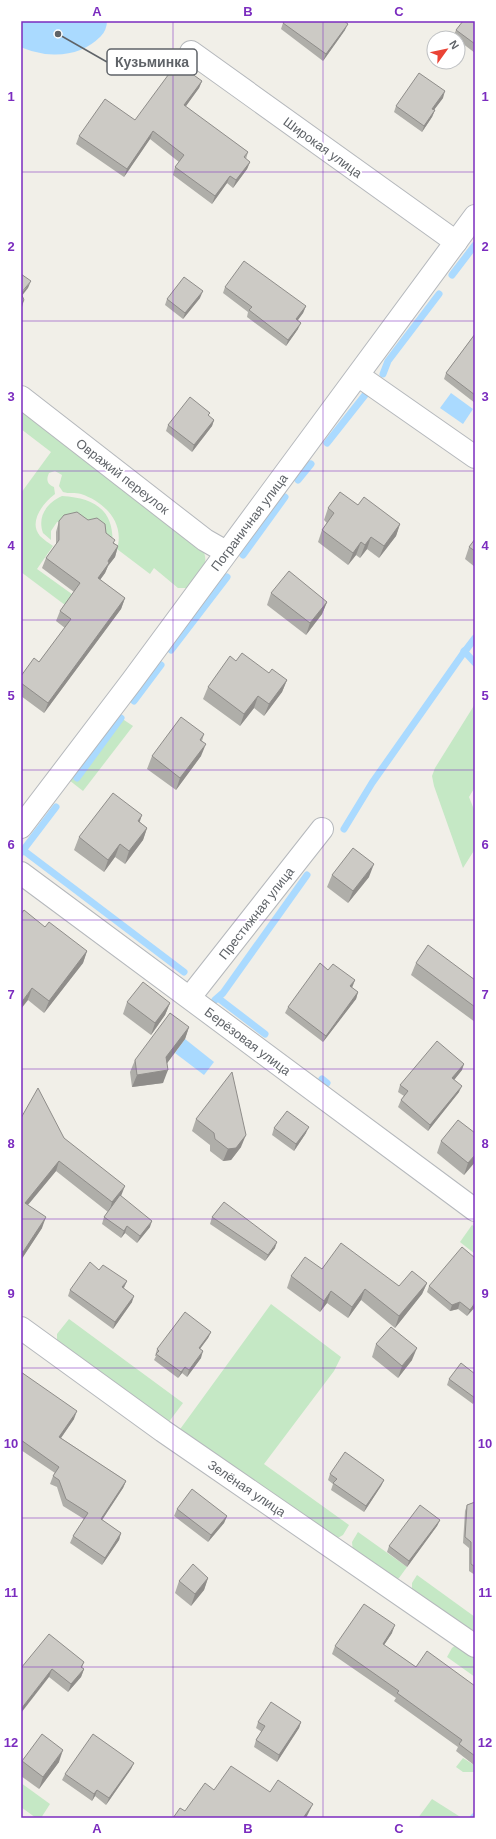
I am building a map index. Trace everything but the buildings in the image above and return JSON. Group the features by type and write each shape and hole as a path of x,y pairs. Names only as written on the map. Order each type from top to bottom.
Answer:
{"street":[{"name":"Широкая улица","path":"191,52 456,242"},
{"name":"Пограничная улица","path":"21,827 132,681 226,552 359,376 475,216"},
{"path":"359,376 475,458"},
{"name":"Овражий переулок","path":"21,397 205,540 226,552"},
{"name":"Престижная улица","path":"190,997 322,829"},
{"name":"Берёзовая улица","path":"21,873 475,1210"},
{"name":"Зелёная улица","path":"21,1328 163,1431 475,1646"}],"green space":[{"path":"21,404 201,546 204,553 205,563 201,573 189,588 178,588 154,568 150,574 117,549 119,540 118,531 111,515 98,502 90,498 79,493 63,492 59,486 62,475 55,471 49,473 47,480 50,485 54,487 55,494 46,502 38,513 36,519 37,531 40,536 53,546 37,569 76,597 69,608 21,572 21,493 51,452 21,429"},
{"path":"62,496 85,500 102,509 111,525 112,549 68,519 57,522 51,531 51,540 43,533 41,527 42,516 52,502"},
{"path":"475,704 475,787 469,797 475,812 475,849 463,868 434,786 432,776 435,768"},
{"path":"113,716 121,718 133,726 83,791 69,780"},
{"path":"472,1225 475,1227 475,1254 460,1242"},
{"path":"271,1304 341,1357 334,1371 264,1464 349,1525 343,1535 336,1539 178,1432"},
{"path":"69,1319 183,1403 168,1423 109,1382 96,1368 86,1364 57,1342 57,1334"},
{"path":"358,1532 407,1567 399,1578 395,1580 353,1552 352,1542"},
{"path":"417,1575 475,1617 475,1637 412,1592 412,1583"},
{"path":"456,1645 475,1655 475,1677 447,1657 452,1648"},
{"path":"463,1758 474,1765 475,1764 475,1772 463,1772 456,1767"},
{"path":"21,1783 50,1804 41,1818 36,1818 21,1807"},
{"path":"432,1799 462,1818 418,1818"}],"water":[{"path":"451,393 473,409 463,424 440,408"},
{"path":"185,1039 214,1062 204,1075 175,1053"}],"waterway":[{"path":"21,23 46,32 63,32 71,30 85,21"},
{"path":"452,275 475,245"},
{"path":"383,374 388,361 439,294"},
{"path":"327,443 365,395"},
{"path":"298,480 311,464"},
{"path":"243,555 285,497"},
{"path":"171,650 227,577"},
{"path":"344,829 372,783 475,638"},
{"path":"464,651 475,663"},
{"path":"134,701 161,665"},
{"path":"77,778 121,718"},
{"path":"21,853 56,807"},
{"path":"23,850 184,972"},
{"path":"215,1000 223,993 307,875"},
{"path":"218,998 265,1034"},
{"path":"322,1079 327,1083"}],"place":[{"name":"Кузьминка","path":"58,34"}]}
